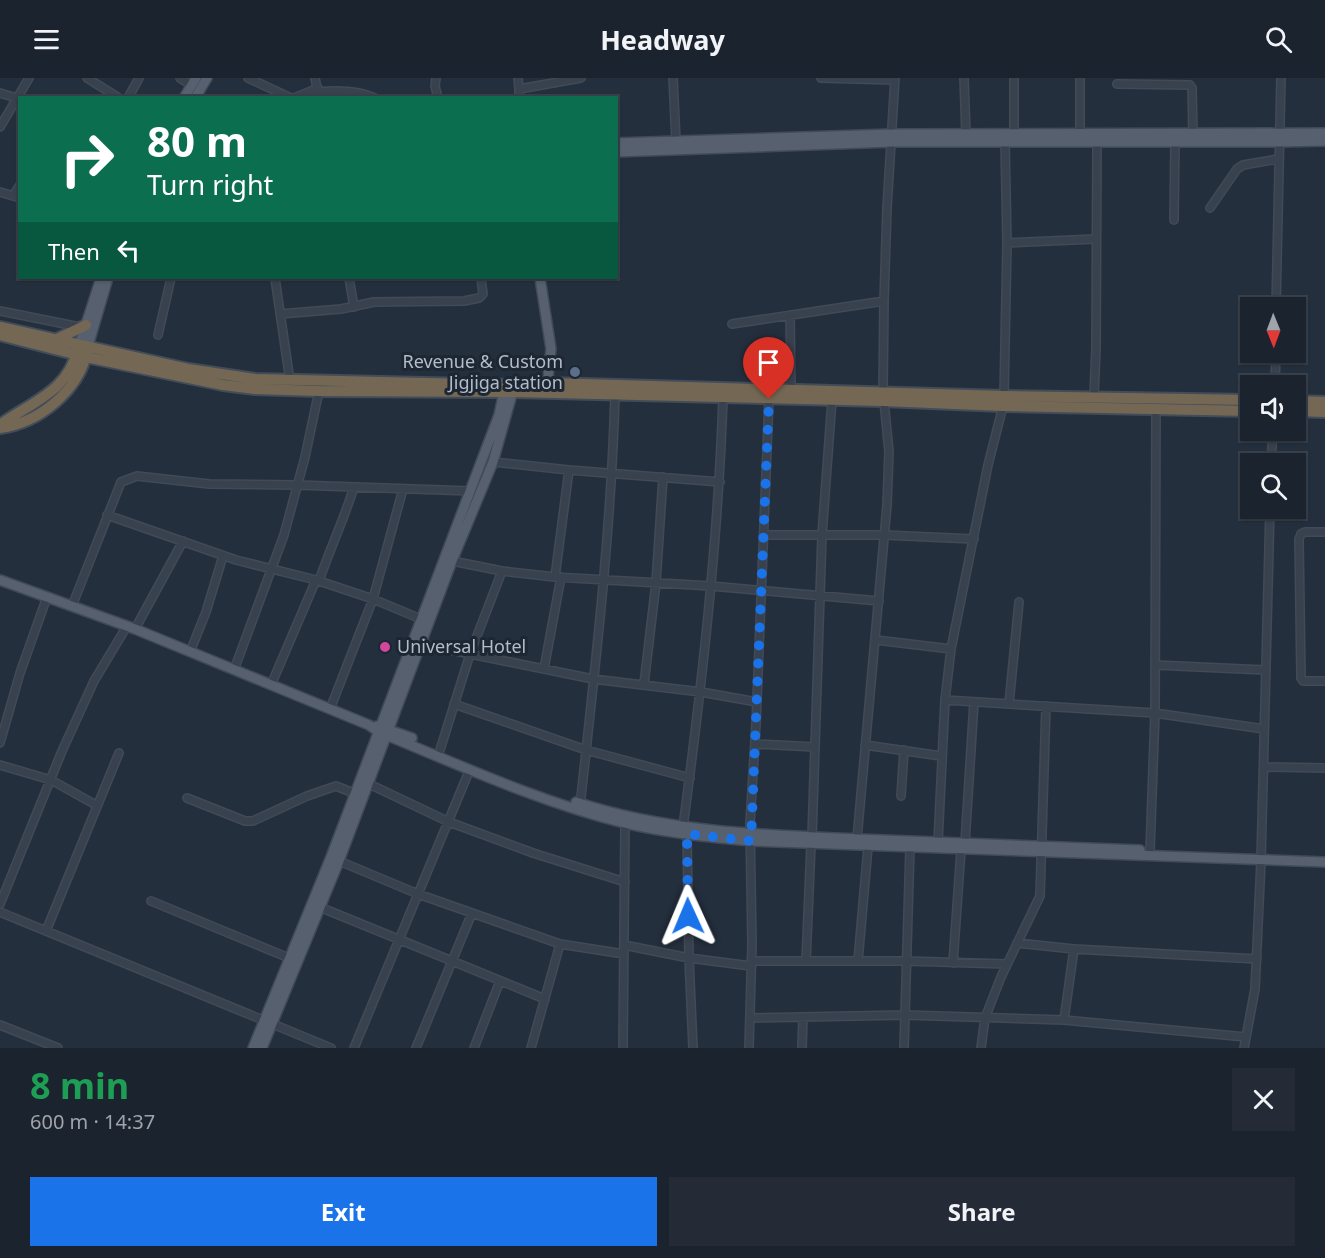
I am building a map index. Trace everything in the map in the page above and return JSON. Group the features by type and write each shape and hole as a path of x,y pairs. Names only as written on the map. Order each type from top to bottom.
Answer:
{"highway":[{"path":"57,339 84,326"},
{"path":"0,327 57,339 83,350 224,385 255,388 319,391 509,388 791,389 883,396 1240,411"},
{"path":"0,335 244,378 509,388"},
{"path":"0,427 61,384 83,350"},
{"path":"547,388 615,396 832,400 883,396"},
{"path":"1003,401 1094,398 1240,400"},
{"path":"1306,401 1325,402"},
{"path":"1306,411 1325,412"}],"main road":[{"path":"196,96 207,78"},
{"path":"185,96 194,82"},
{"path":"618,152 1014,133 1193,134 1325,141"},
{"path":"618,143 892,138 1175,142 1279,138 1325,133"},
{"path":"83,350 84,326 100,279"},
{"path":"83,350 108,279"},
{"path":"540,279 550,349 547,388"},
{"path":"253,1048 315,906 356,794 421,644 493,462 509,388"},
{"path":"262,1048 267,1020 289,958 339,861 368,783 421,619 509,388"},
{"path":"0,581 131,628 384,731 470,769 625,823 751,838 868,847 1150,851 1325,862"},
{"path":"384,731 440,750 580,807 648,820 685,830"},
{"path":"812,841 857,839 938,842 963,847"},
{"path":"1042,849 1261,858 1325,856"}],"street":[{"path":"19,96 29,78"},
{"path":"87,78 116,96"},
{"path":"129,96 139,78"},
{"path":"180,78 194,82"},
{"path":"248,78 288,96"},
{"path":"315,78 318,92"},
{"path":"436,78 438,96"},
{"path":"518,78 519,93 580,78"},
{"path":"673,78 676,141"},
{"path":"821,78 895,79 886,208 884,301 883,396 889,452 876,640 857,839"},
{"path":"964,78 966,134"},
{"path":"1014,78 1014,133"},
{"path":"1080,78 1080,134"},
{"path":"1276,297 1281,78"},
{"path":"1117,84 1190,85 1192,88 1193,134"},
{"path":"301,96 335,90 363,92 371,96"},
{"path":"0,93 18,98 0,127"},
{"path":"938,842 945,700 951,649 1003,401 1007,243 1005,141"},
{"path":"1094,398 1096,141"},
{"path":"1174,220 1175,142"},
{"path":"1210,208 1243,165 1278,159"},
{"path":"0,192 16,197"},
{"path":"1007,243 1095,239"},
{"path":"158,335 171,279"},
{"path":"275,279 290,381"},
{"path":"349,279 354,307"},
{"path":"280,314 319,312 374,302 464,301 479,298 483,294 481,279"},
{"path":"732,324 884,301"},
{"path":"0,311 84,326"},
{"path":"790,315 791,389"},
{"path":"234,670 284,535 319,391"},
{"path":"580,807 604,579 615,396"},
{"path":"693,1048 685,830 711,586 720,482 723,398"},
{"path":"749,1048 751,838 769,399"},
{"path":"806,961 822,535 832,400"},
{"path":"1150,851 1155,713 1156,409"},
{"path":"493,462 720,482"},
{"path":"544,669 558,577 569,470"},
{"path":"72,606 121,482 137,476 209,484 471,491"},
{"path":"644,684 656,583 663,477"},
{"path":"271,685 340,530 354,487"},
{"path":"330,709 373,599 403,489"},
{"path":"107,515 224,555 318,580 421,619"},
{"path":"1244,1048 1255,989 1257,959 1270,519"},
{"path":"1325,532 1301,534 1299,550 1301,678 1303,681 1325,681"},
{"path":"764,535 884,535 974,539"},
{"path":"0,904 94,681 131,628 183,541"},
{"path":"190,652 206,612 224,555"},
{"path":"452,561 502,571 558,577 711,586 879,601"},
{"path":"440,750 470,654 502,571"},
{"path":"0,743 20,673 47,597"},
{"path":"1009,704 1019,602"},
{"path":"876,640 951,649"},
{"path":"421,644 593,679 644,684 757,702"},
{"path":"1155,665 1265,670"},
{"path":"945,700 1155,713 1263,729"},
{"path":"953,963 974,702"},
{"path":"454,704 586,750 690,778"},
{"path":"981,1048 986,1018 1007,964 1040,896 1046,706"},
{"path":"755,744 815,747"},
{"path":"865,745 942,756"},
{"path":"901,796 904,750"},
{"path":"46,931 119,753"},
{"path":"0,765 51,780 96,805"},
{"path":"1264,767 1325,768"},
{"path":"354,1048 470,769"},
{"path":"368,783 449,822 533,853 625,882"},
{"path":"187,798 245,821 253,821 307,796 336,786 356,794"},
{"path":"623,1048 625,823"},
{"path":"858,961 868,847"},
{"path":"904,1048 910,848"},
{"path":"339,861 418,894 560,944 624,954"},
{"path":"151,901 289,958"},
{"path":"315,906 545,999"},
{"path":"0,912 331,1048"},
{"path":"416,1048 472,913"},
{"path":"1017,943 1074,949 1257,959"},
{"path":"531,1048 560,944"},
{"path":"624,945 689,958 751,964 806,961 1007,964"},
{"path":"1064,1020 1074,949"},
{"path":"474,1048 500,981"},
{"path":"751,1018 905,1015 1064,1020 1246,1037"},
{"path":"802,1048 803,1017"},
{"path":"0,1025 58,1048"}],"place":[{"name":"Revenue & Custom Jigjiga station","path":"575,372"},
{"name":"Universal Hotel","path":"385,647"}],"route":[{"path":"688,916 687,834 751,841 769,399"}]}
